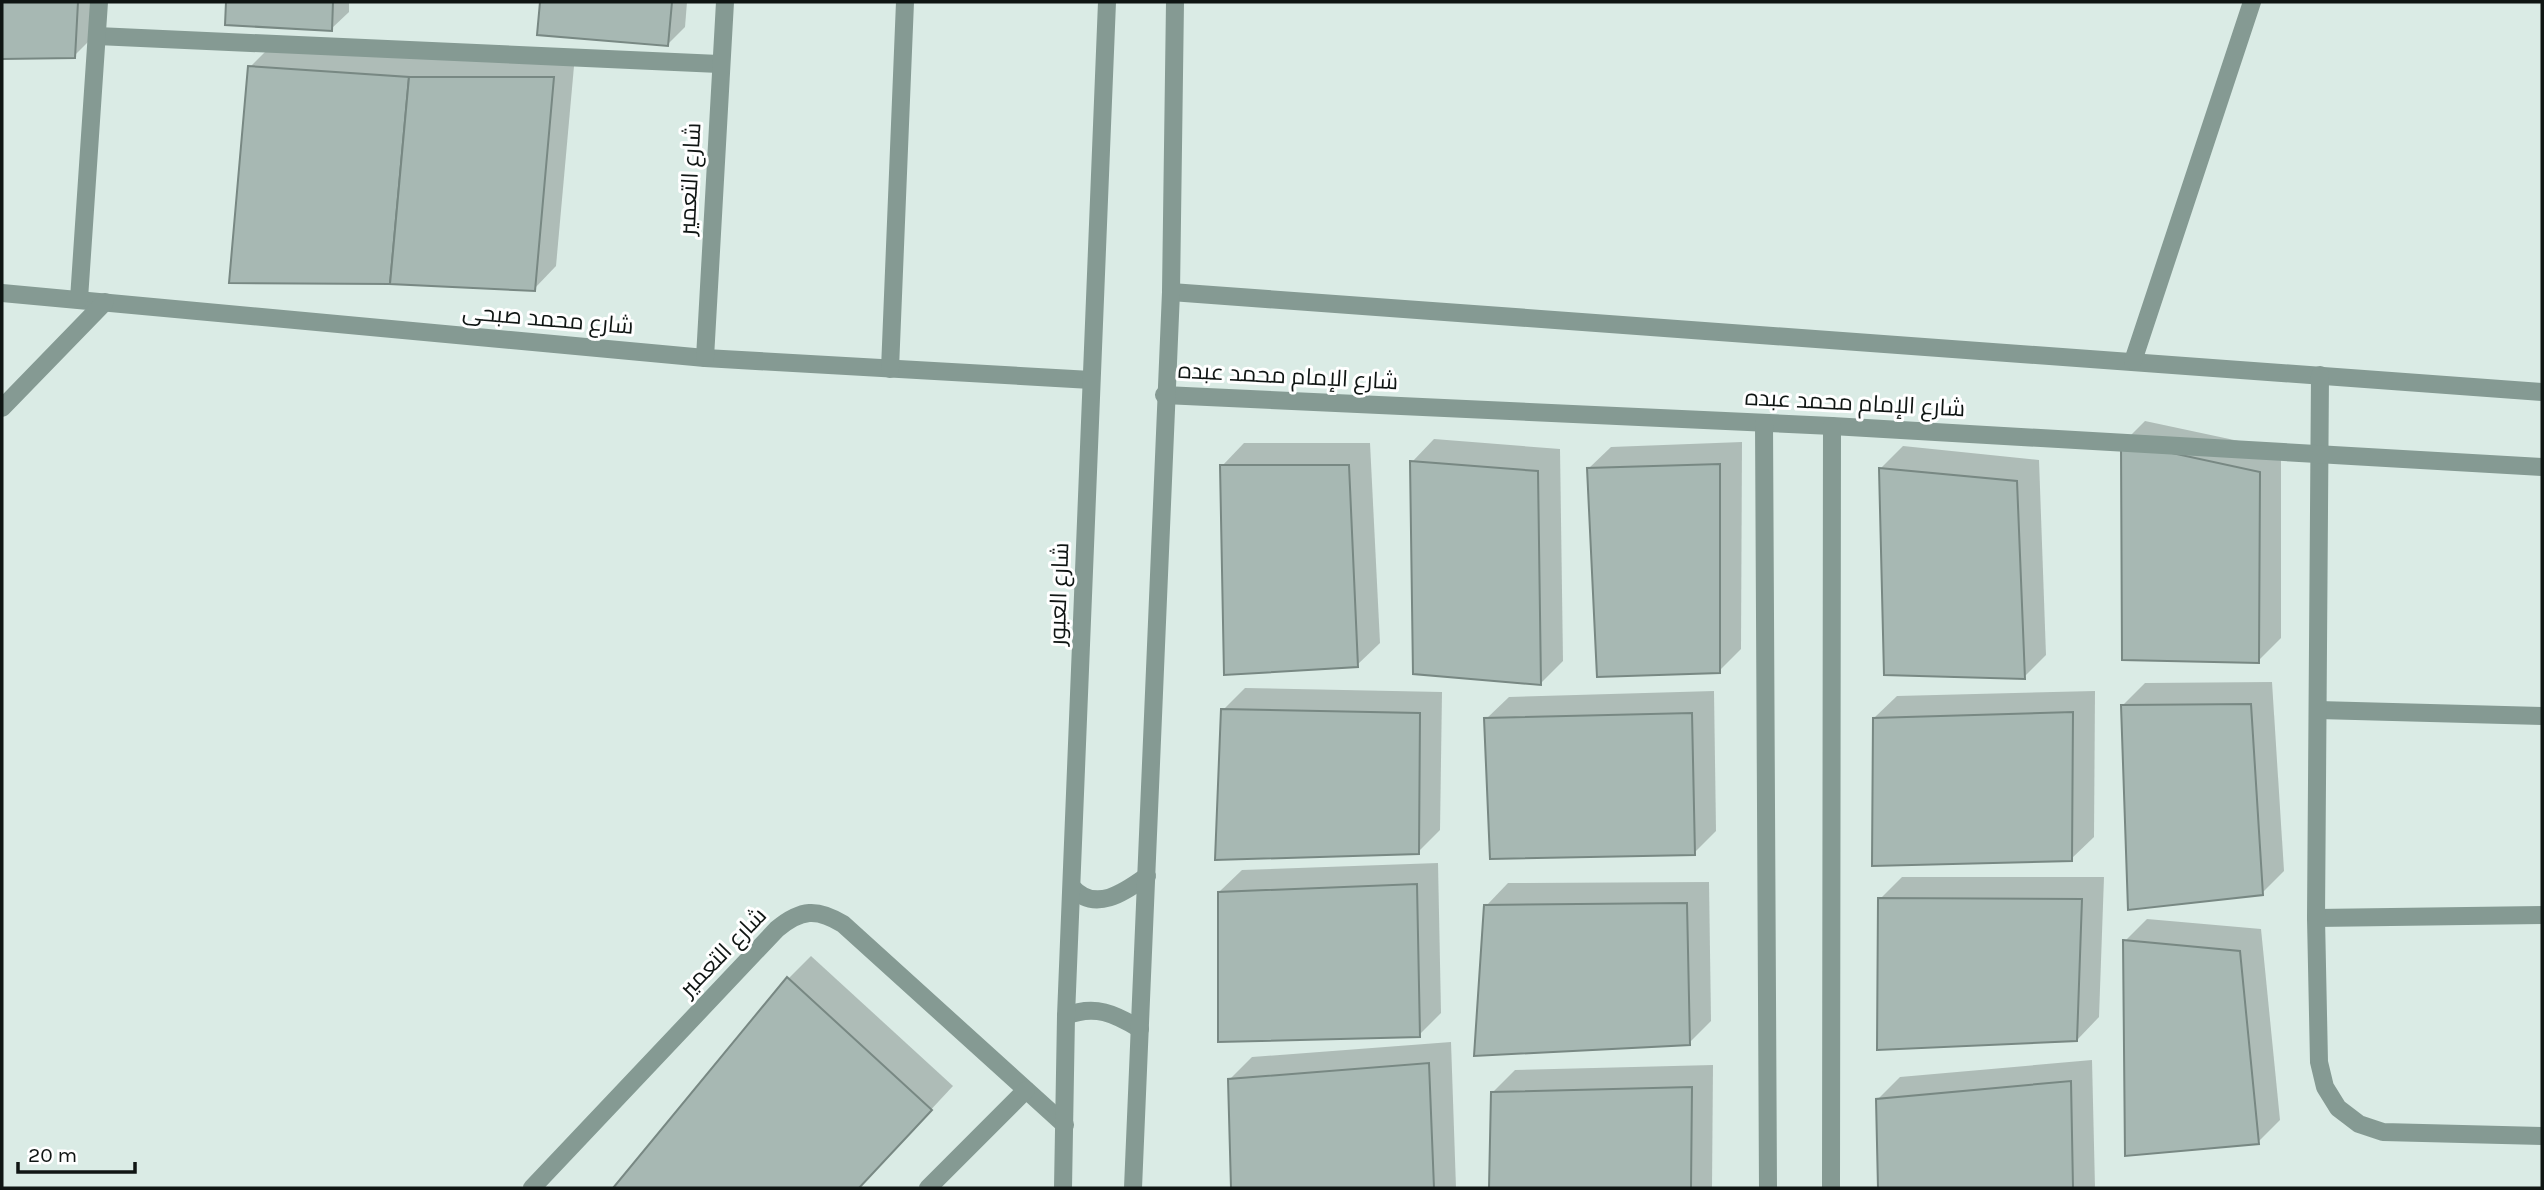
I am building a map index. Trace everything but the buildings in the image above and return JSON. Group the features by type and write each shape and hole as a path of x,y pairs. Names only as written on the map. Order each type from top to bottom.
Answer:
{"street":[{"path":"79,299 99,2"},
{"name":"شارع التعمير","path":"705,358 724,2"},
{"path":"890,369 905,2"},
{"name":"شارع العبور","path":"1063,1188 1066,1016 1107,2"},
{"path":"1133,1188 1164,395 1171,292 1175,2"},
{"path":"2133,362 2252,2"},
{"path":"97,36 719,64"},
{"path":"1171,292 2542,392"},
{"name":"شارع محمد صبحى","path":"2,293 705,358 1091,380"},
{"path":"2,408 105,302"},
{"path":"2320,375 2316,918 2319,1062 2325,1087 2338,1108 2359,1124 2383,1132 2542,1136"},
{"name":"شارع الإمام محمد عبده","path":"1164,395 1832,426 2542,467"},
{"path":"1764,423 1768,1188"},
{"path":"1831,1188 1832,426"},
{"path":"2318,710 2542,716"},
{"path":"1072,887 1090,898 1104,900 1119,896 1147,876"},
{"name":"شارع التعمير","path":"532,1188 777,929 791,917 808,911 825,913 843,924 1065,1125"},
{"path":"2316,918 2542,915"},
{"path":"1066,1016 1088,1009 1103,1010 1140,1029"},
{"path":"928,1188 1026,1090"}]}
